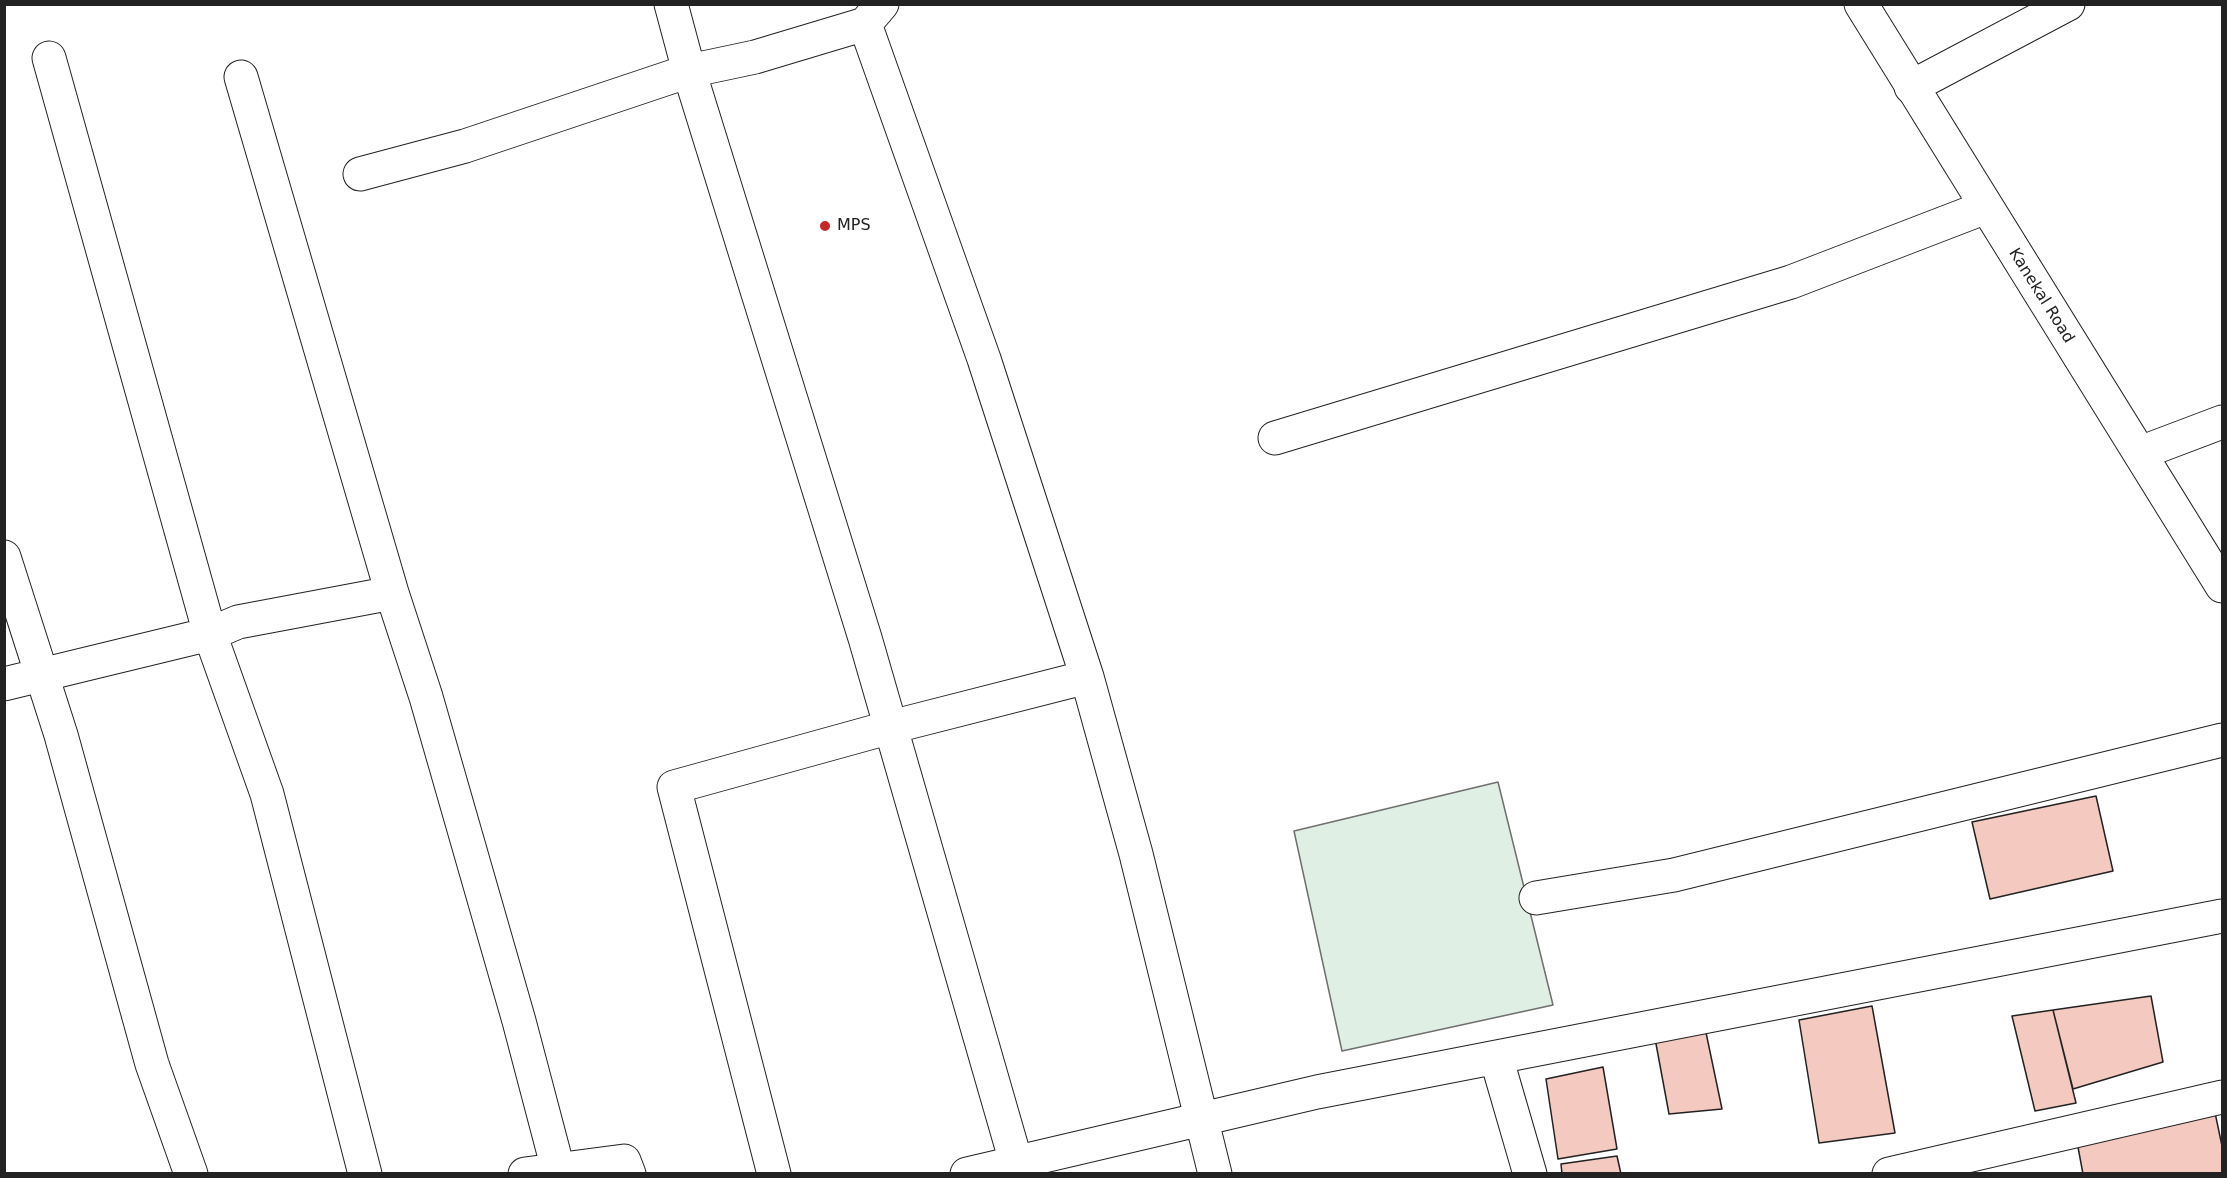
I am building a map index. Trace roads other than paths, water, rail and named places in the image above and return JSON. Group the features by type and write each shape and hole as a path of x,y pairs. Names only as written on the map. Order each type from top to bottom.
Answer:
{"street":[{"path":"671,4 689,71 862,627 1016,1162"},
{"name":"Kanekal Road","path":"1861,4 2223,586"},
{"path":"1911,87 2068,4"},
{"path":"360,174 465,146 689,71 755,57 873,14 1087,677 1136,854 1215,1173"},
{"path":"49,58 210,634 267,794 365,1173"},
{"path":"241,77 392,593 426,697 519,1020 558,1169"},
{"path":"1275,438 1791,282 1986,207"},
{"path":"2139,453 2223,422"},
{"path":"4,557 61,735 153,1064 191,1173"},
{"path":"4,684 210,634 237,622 392,593"},
{"path":"774,1173 674,787 891,727 1087,677"},
{"path":"1536,898 1674,875 2223,740"},
{"path":"967,1173 1317,1092 2223,916"},
{"path":"1496,1057 1530,1173"},
{"path":"1889,1173 2223,1097"},
{"path":"525,1173 624,1161 629,1173"}],"place":[{"name":"MPS","path":"825,226"}]}
